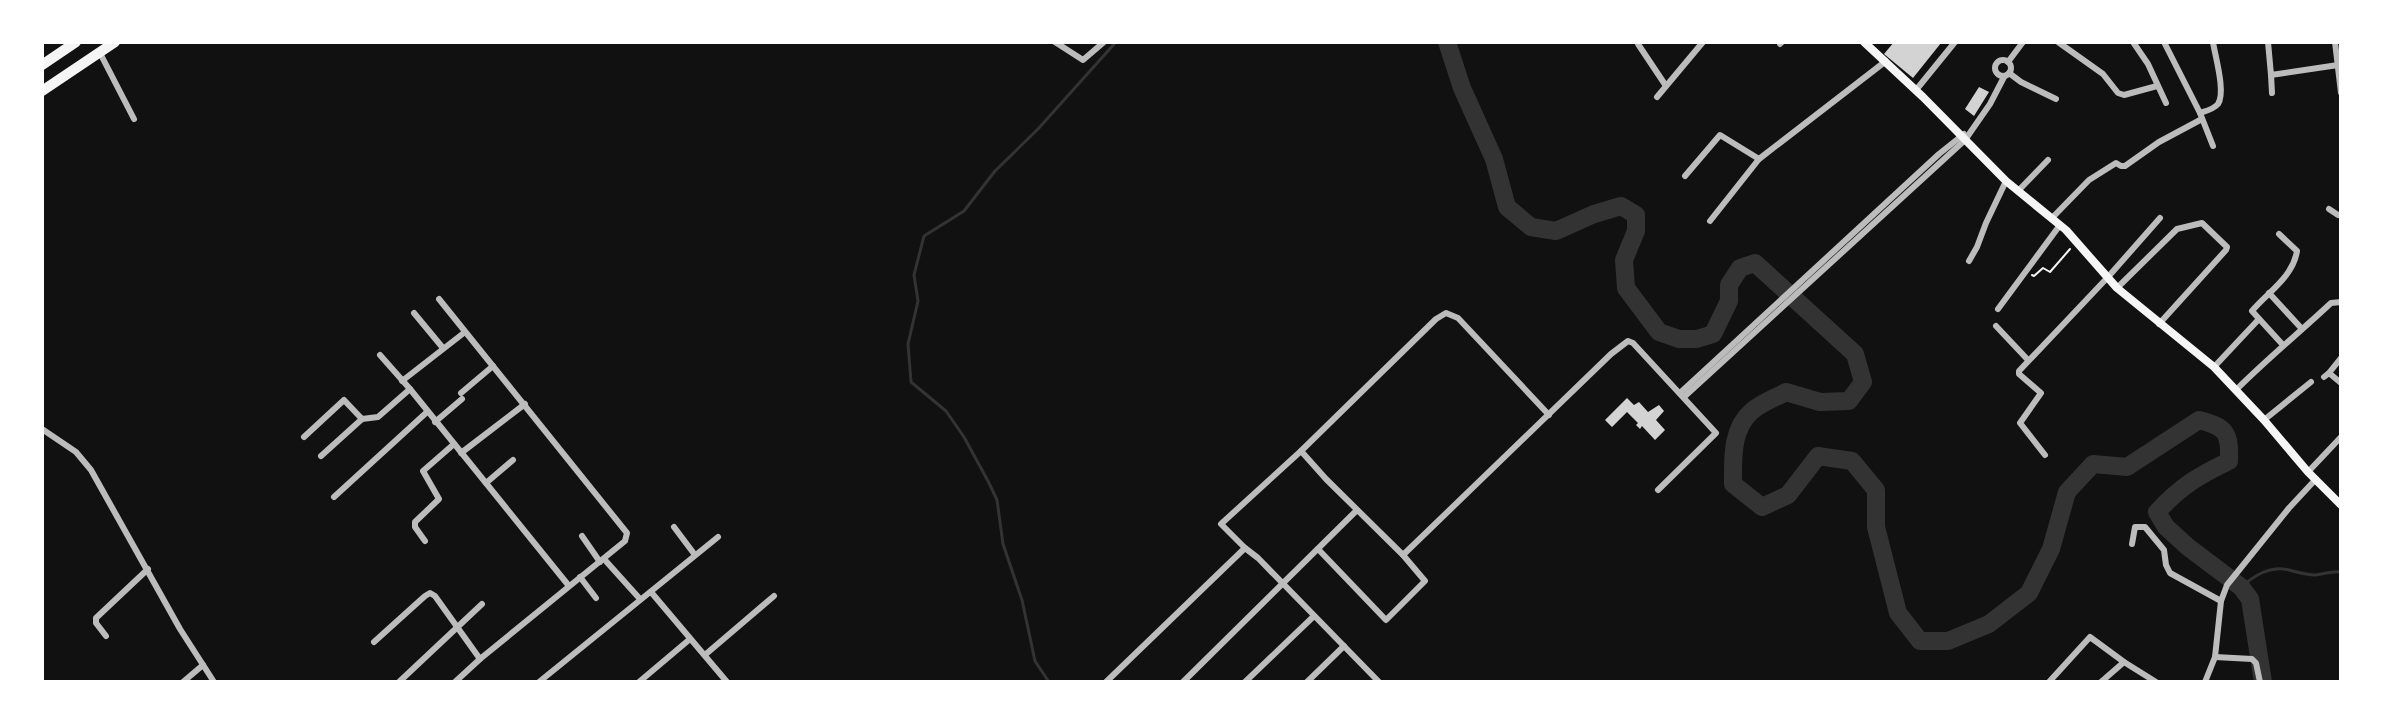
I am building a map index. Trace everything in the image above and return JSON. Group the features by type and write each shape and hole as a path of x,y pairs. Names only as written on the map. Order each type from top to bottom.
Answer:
{"highway":[{"path":"42,65 76,42"},
{"path":"42,91 115,42"}],"main road":[{"path":"1864,42 2006,181 2060,225 2117,288 2237,389 2341,505"}],"street":[{"path":"1055,42 1083,60 1104,42"},
{"path":"1640,42 1638,44 1666,86"},
{"path":"1657,97 1703,42"},
{"path":"1916,90 1955,42"},
{"path":"2008,62 2023,42"},
{"path":"2058,42 2103,74 2118,93 2124,95 2157,86"},
{"path":"2133,42 2148,64 2166,103"},
{"path":"2164,42 2213,146"},
{"path":"2052,218 2089,180 2116,163 2125,166 2220,101 2213,42"},
{"path":"2268,42 2272,93"},
{"path":"2335,42 2341,93"},
{"path":"100,53 134,119"},
{"path":"1710,221 1759,159 1886,61"},
{"path":"2008,62 1999,61 1995,66 1996,72 2056,99"},
{"path":"1682,395 1970,131 2007,75 2011,67 2008,62"},
{"path":"2271,75 2338,65"},
{"path":"1685,176 1720,135 1759,159"},
{"path":"2018,191 2048,160"},
{"path":"1969,261 2006,181"},
{"path":"2329,209 2340,215"},
{"path":"2045,455 2020,423 2041,394 2019,371 2160,218"},
{"path":"2117,288 2177,229 2202,223 2227,247 2226,250 2159,324"},
{"path":"1998,309 2060,225"},
{"path":"2279,234 2297,251 2296,257 2289,272 2252,311 2283,345"},
{"path":"2269,293 2302,329"},
{"path":"439,299 627,533 625,541 455,682"},
{"path":"2237,389 2331,303 2341,302"},
{"path":"414,313 443,348"},
{"path":"1368,682 1376,679 1221,524 1436,319 1446,313 1458,318 1549,415"},
{"path":"2214,367 2258,320"},
{"path":"1996,326 2028,360"},
{"path":"402,381 465,332"},
{"path":"1403,555 1628,341 1716,433 1658,490"},
{"path":"380,355 569,586"},
{"path":"2341,358 2327,375 2341,383"},
{"path":"435,422 493,366"},
{"path":"2264,420 2311,382"},
{"path":"321,456 362,419 378,417 410,389"},
{"path":"304,437 344,400 362,419"},
{"path":"461,453 525,404"},
{"path":"334,497 427,412"},
{"path":"42,429 76,452 91,470 180,629 214,682"},
{"path":"2205,682 2215,657 2221,601 2227,585 2341,437"},
{"path":"425,541 415,522 439,499 423,471 454,444"},
{"path":"1301,451 1425,581 1386,620 1318,549"},
{"path":"486,483 513,460"},
{"path":"1183,682 1357,510"},
{"path":"674,527 695,555"},
{"path":"2132,544 2135,527 2145,527 2164,550 2170,573 2221,601"},
{"path":"582,536 640,599"},
{"path":"539,682 718,537"},
{"path":"1106,682 1245,548"},
{"path":"106,636 96,623 96,618 148,569"},
{"path":"580,577 596,598"},
{"path":"651,592 727,682"},
{"path":"374,642 430,593 458,625 480,659"},
{"path":"706,654 774,596"},
{"path":"399,682 482,604"},
{"path":"1245,682 1314,616"},
{"path":"2049,682 2090,637 2156,682"},
{"path":"639,682 690,639"},
{"path":"1307,682 1344,646"},
{"path":"2215,657 2252,659 2256,663 2260,682"},
{"path":"2101,682 2124,662"},
{"path":"183,682 203,665"}],"path":[{"path":"2028,269 2034,276 2043,268 2050,272 2077,243"}],"building":[{"path":"1894,42 1941,43 1913,78 1884,54"},
{"path":"1979,87 1989,92 1974,116 1965,109"},
{"path":"1627,398 1634,405 1639,402 1648,412 1659,405 1664,411 1656,420 1665,430 1655,440 1642,426 1640,429 1636,425 1638,423 1627,412 1612,427 1605,420"}],"waterway":[{"path":"1049,682 1035,661 1022,600 1003,544 997,500 964,437 946,411 911,382 908,344 918,301 914,275 924,236 964,211 995,171 1038,129 1116,42"},
{"path":"1447,42 1462,88 1494,159 1507,207 1531,227 1556,231 1621,206 1636,215 1636,231 1624,260 1626,288 1659,332 1679,339 1697,339 1713,334 1729,301 1729,285 1740,268 1755,263 1855,354 1863,382 1849,401 1820,402 1786,392 1745,418 1735,445 1733,484 1762,507 1788,495 1818,456 1852,461 1876,490 1876,527 1898,613 1920,641 1948,641 1989,624 2029,593 2051,549 2067,492 2093,464 2127,467 2199,420 2215,425 2224,432 2229,443 2229,461 2190,482 2157,512 2166,527 2241,587 2250,599 2263,682"},
{"path":"2241,587 2257,575 2275,569 2312,575 2341,572"}]}
